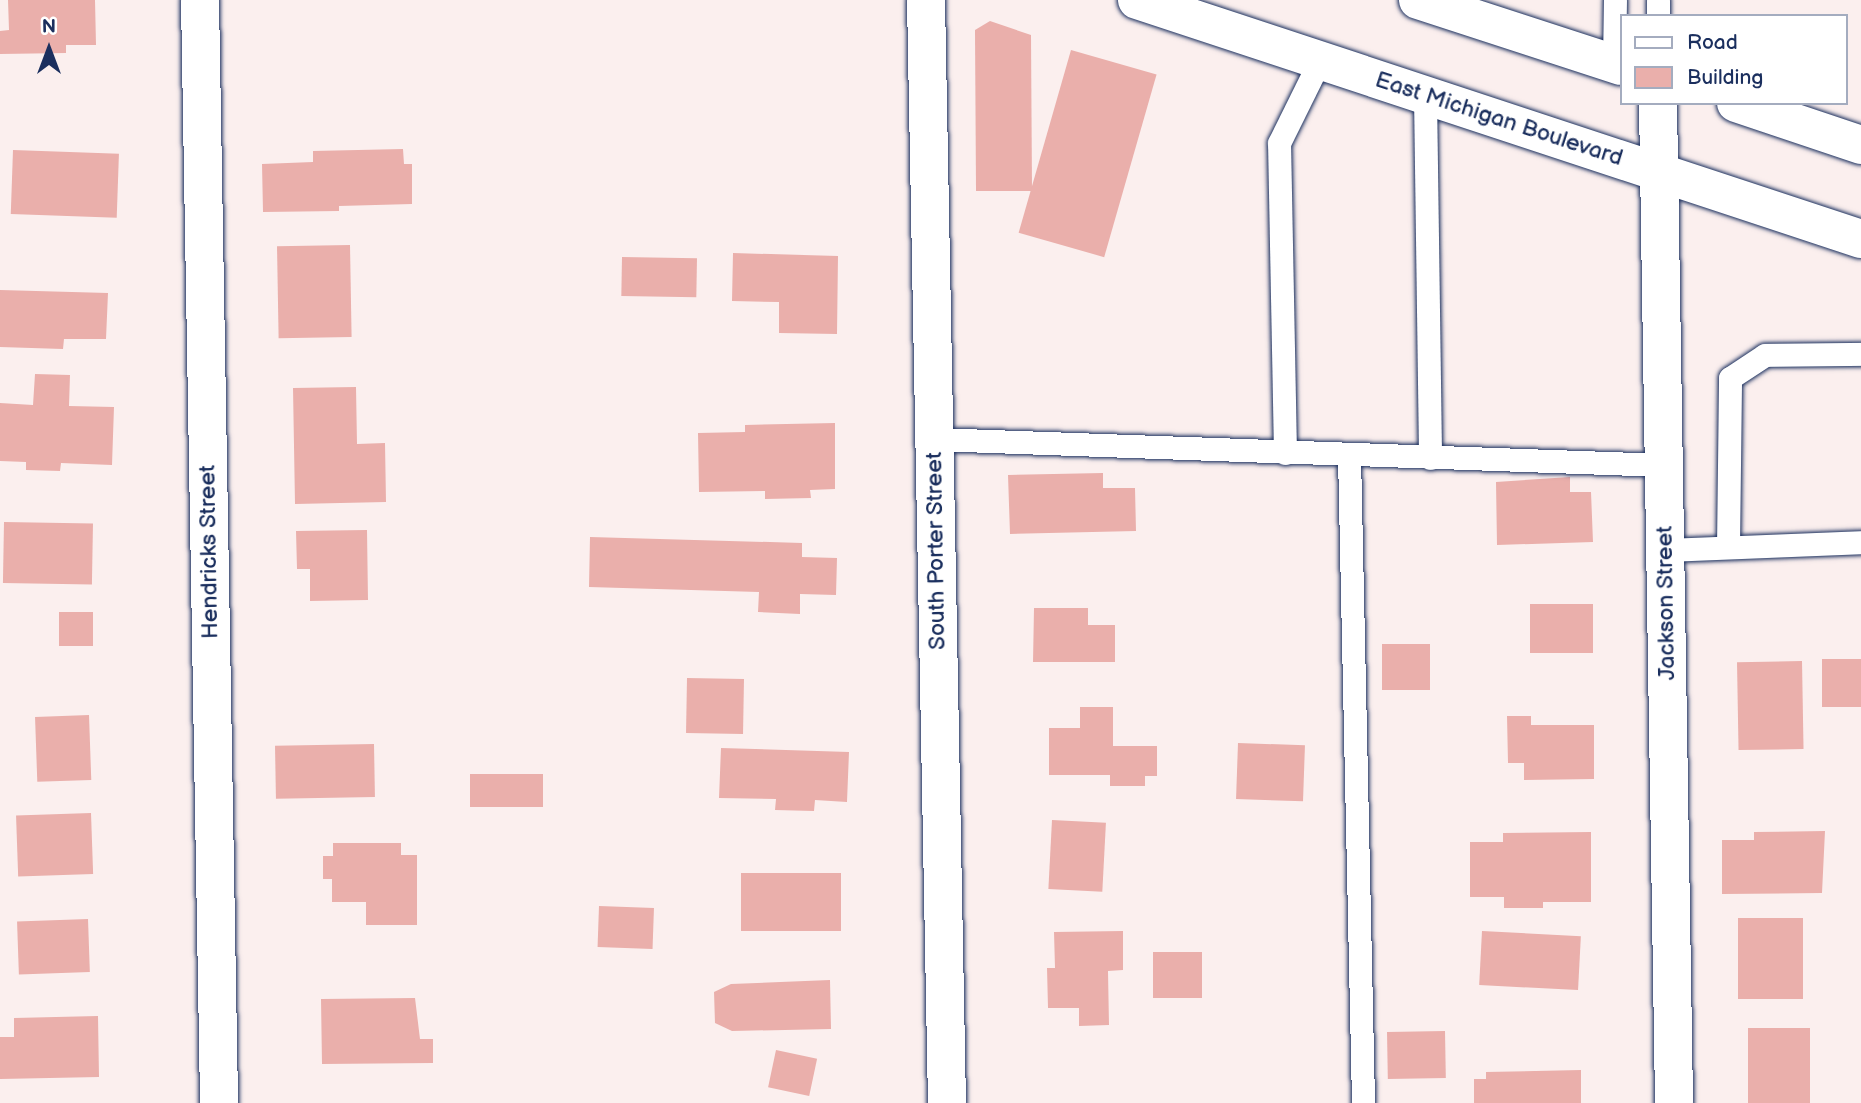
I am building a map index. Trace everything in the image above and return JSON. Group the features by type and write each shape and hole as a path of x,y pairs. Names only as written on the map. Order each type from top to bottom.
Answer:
{"street":[{"name":"Hendricks Street","path":"200,0 219,1103"},
{"name":"South Porter Street","path":"926,0 947,1103"},
{"name":"East Michigan Boulevard","path":"1137,0 1861,239"},
{"path":"1418,0 1617,64"},
{"name":"Jackson Street","path":"1658,105 1674,1103"},
{"path":"1742,105 1861,145"}],"lane":[{"path":"1615,0 1617,64"},
{"path":"1285,453 1279,143 1320,60"},
{"path":"1425,95 1430,458"},
{"path":"1728,547 1730,378 1765,355 1861,354"},
{"path":"934,439 1349,456 1663,465"},
{"path":"1349,456 1363,1103"},
{"path":"1665,550 1861,542"}],"building":[{"path":"8,0 95,0 96,45 66,45 66,53 0,54 0,31 9,30"},
{"path":"990,21 1031,35 1032,191 976,191 975,30"},
{"path":"1071,50 1157,75 1104,257 1019,233"},
{"path":"403,149 404,164 412,164 412,204 339,206 339,211 263,212 262,164 313,162 313,151"},
{"path":"13,150 119,154 117,218 11,214"},
{"path":"350,245 352,337 279,338 277,246"},
{"path":"733,253 838,256 837,334 779,333 779,302 732,301"},
{"path":"622,257 697,258 696,297 621,296"},
{"path":"0,290 108,293 106,339 64,339 63,349 0,347"},
{"path":"35,374 70,375 69,406 114,407 112,465 61,463 60,471 26,470 26,462 0,461 0,403 33,405"},
{"path":"356,387 357,444 385,443 386,502 295,504 293,388"},
{"path":"835,423 835,489 810,490 811,498 765,499 765,491 699,492 698,433 745,432 745,425"},
{"path":"1103,473 1103,488 1135,488 1136,531 1010,534 1008,475"},
{"path":"1570,477 1570,492 1591,492 1593,542 1497,545 1496,482"},
{"path":"4,522 93,524 92,585 3,583"},
{"path":"367,530 368,600 310,601 310,569 297,569 296,531"},
{"path":"590,537 802,543 802,557 837,558 836,595 800,594 800,614 758,612 759,592 589,587"},
{"path":"1530,604 1593,604 1593,653 1530,653"},
{"path":"1034,608 1088,608 1088,625 1115,625 1115,662 1033,662"},
{"path":"59,612 93,612 93,646 59,646"},
{"path":"1382,644 1430,644 1430,690 1382,690"},
{"path":"1822,659 1861,659 1861,707 1822,707"},
{"path":"1802,661 1804,749 1739,750 1737,662"},
{"path":"687,678 744,679 743,734 686,733"},
{"path":"1080,707 1113,707 1113,746 1157,746 1157,776 1145,776 1145,786 1110,786 1110,775 1049,775 1049,728 1080,728"},
{"path":"89,715 91,780 37,782 35,717"},
{"path":"1507,716 1531,716 1531,725 1594,725 1594,779 1524,780 1524,763 1508,763"},
{"path":"1238,743 1305,745 1303,801 1236,799"},
{"path":"374,744 375,797 276,799 275,746"},
{"path":"721,748 849,752 847,802 815,800 814,811 775,810 776,799 719,798"},
{"path":"470,774 543,774 543,807 470,807"},
{"path":"91,813 93,874 18,877 16,816"},
{"path":"1052,820 1106,823 1102,892 1048,889"},
{"path":"1825,831 1822,893 1722,894 1722,840 1754,840 1754,832"},
{"path":"1591,832 1591,902 1543,902 1543,908 1504,908 1504,897 1470,897 1470,842 1503,842 1503,833"},
{"path":"333,843 401,843 401,855 417,855 417,925 366,925 366,902 332,902 332,879 323,879 323,856 333,856"},
{"path":"741,873 841,873 841,931 741,931"},
{"path":"599,906 654,908 653,949 598,947"},
{"path":"1738,918 1803,918 1803,999 1738,999"},
{"path":"88,919 90,972 19,974 17,921"},
{"path":"1123,931 1123,970 1108,971 1109,1025 1079,1026 1079,1008 1048,1008 1047,968 1055,968 1054,932"},
{"path":"1482,931 1581,936 1578,990 1479,985"},
{"path":"1153,952 1202,952 1202,998 1153,998"},
{"path":"830,980 831,1029 732,1031 715,1023 714,992 731,984"},
{"path":"415,998 420,1039 433,1039 433,1063 322,1064 321,999"},
{"path":"98,1016 99,1077 0,1079 0,1037 14,1037 14,1018"},
{"path":"1748,1028 1810,1028 1810,1103 1748,1103"},
{"path":"1445,1031 1446,1078 1388,1079 1387,1032"},
{"path":"776,1050 817,1059 809,1096 768,1087"},
{"path":"1581,1070 1581,1103 1474,1103 1474,1079 1486,1079 1486,1072"}]}
